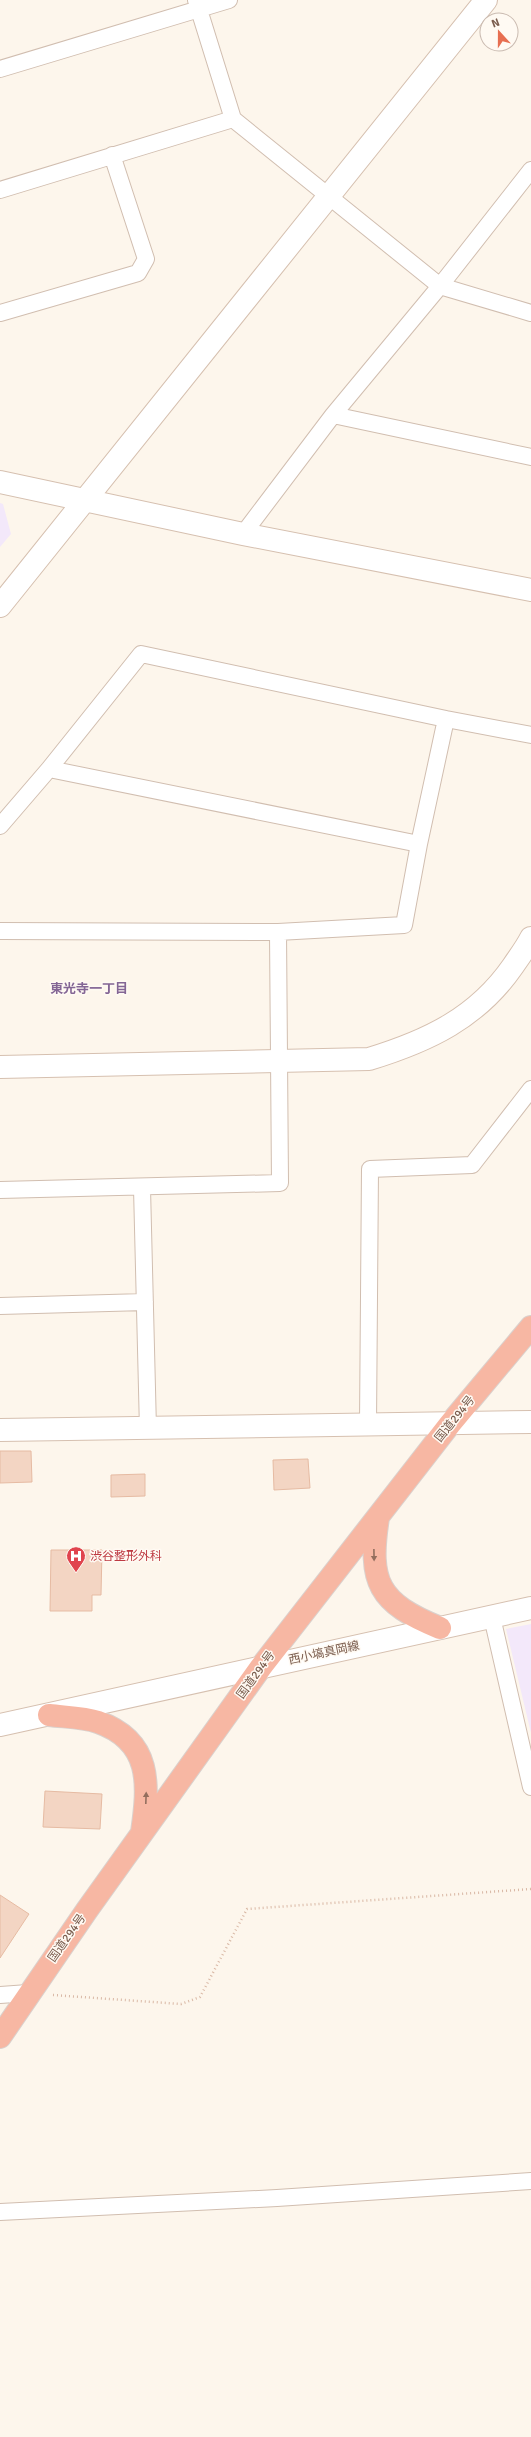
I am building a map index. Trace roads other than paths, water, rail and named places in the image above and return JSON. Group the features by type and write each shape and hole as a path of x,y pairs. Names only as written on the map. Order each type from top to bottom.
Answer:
{"highway":[{"name":"国道294号","path":"0,2037 28,1993 141,1837 261,1667 450,1424 531,1327"},
{"path":"378,1516 374,1546 374,1567 386,1593 395,1605 414,1618 440,1628"},
{"path":"49,1715 97,1722 116,1731 131,1743 142,1760 146,1776 146,1802 141,1837"}],"street":[{"path":"0,69 197,5 229,0"},
{"path":"0,606 87,500 327,196 486,0"},
{"path":"197,5 233,119 440,286 531,314"},
{"path":"0,190 233,119"},
{"path":"0,313 138,273 146,259 112,155"},
{"path":"243,534 333,415 440,286 531,170"},
{"path":"333,415 531,456"},
{"path":"0,482 243,534 531,590"},
{"path":"0,826 49,769 141,654 446,719 531,735"},
{"path":"0,931 278,932 404,925 419,844 446,719"},
{"path":"49,769 419,844"},
{"path":"0,1190 142,1188 280,1183 278,932"},
{"path":"0,1067 369,1059 404,1049 437,1034 472,1012 499,986 531,938"},
{"path":"368,1425 370,1169 472,1165 531,1089"},
{"path":"142,1188 148,1429"},
{"path":"0,1306 145,1302"},
{"path":"0,1430 148,1429 531,1422"},
{"name":"西小塙真岡線","path":"0,1725 531,1608"},
{"path":"492,1617 531,1787"},
{"path":"0,1995 28,1993"},
{"path":"0,2212 277,2198 531,2182"}],"place":[{"name":"渋谷整形外科","path":"76,1573"}],"district":[{"name":"東光寺一丁目","path":"89,989"}]}
